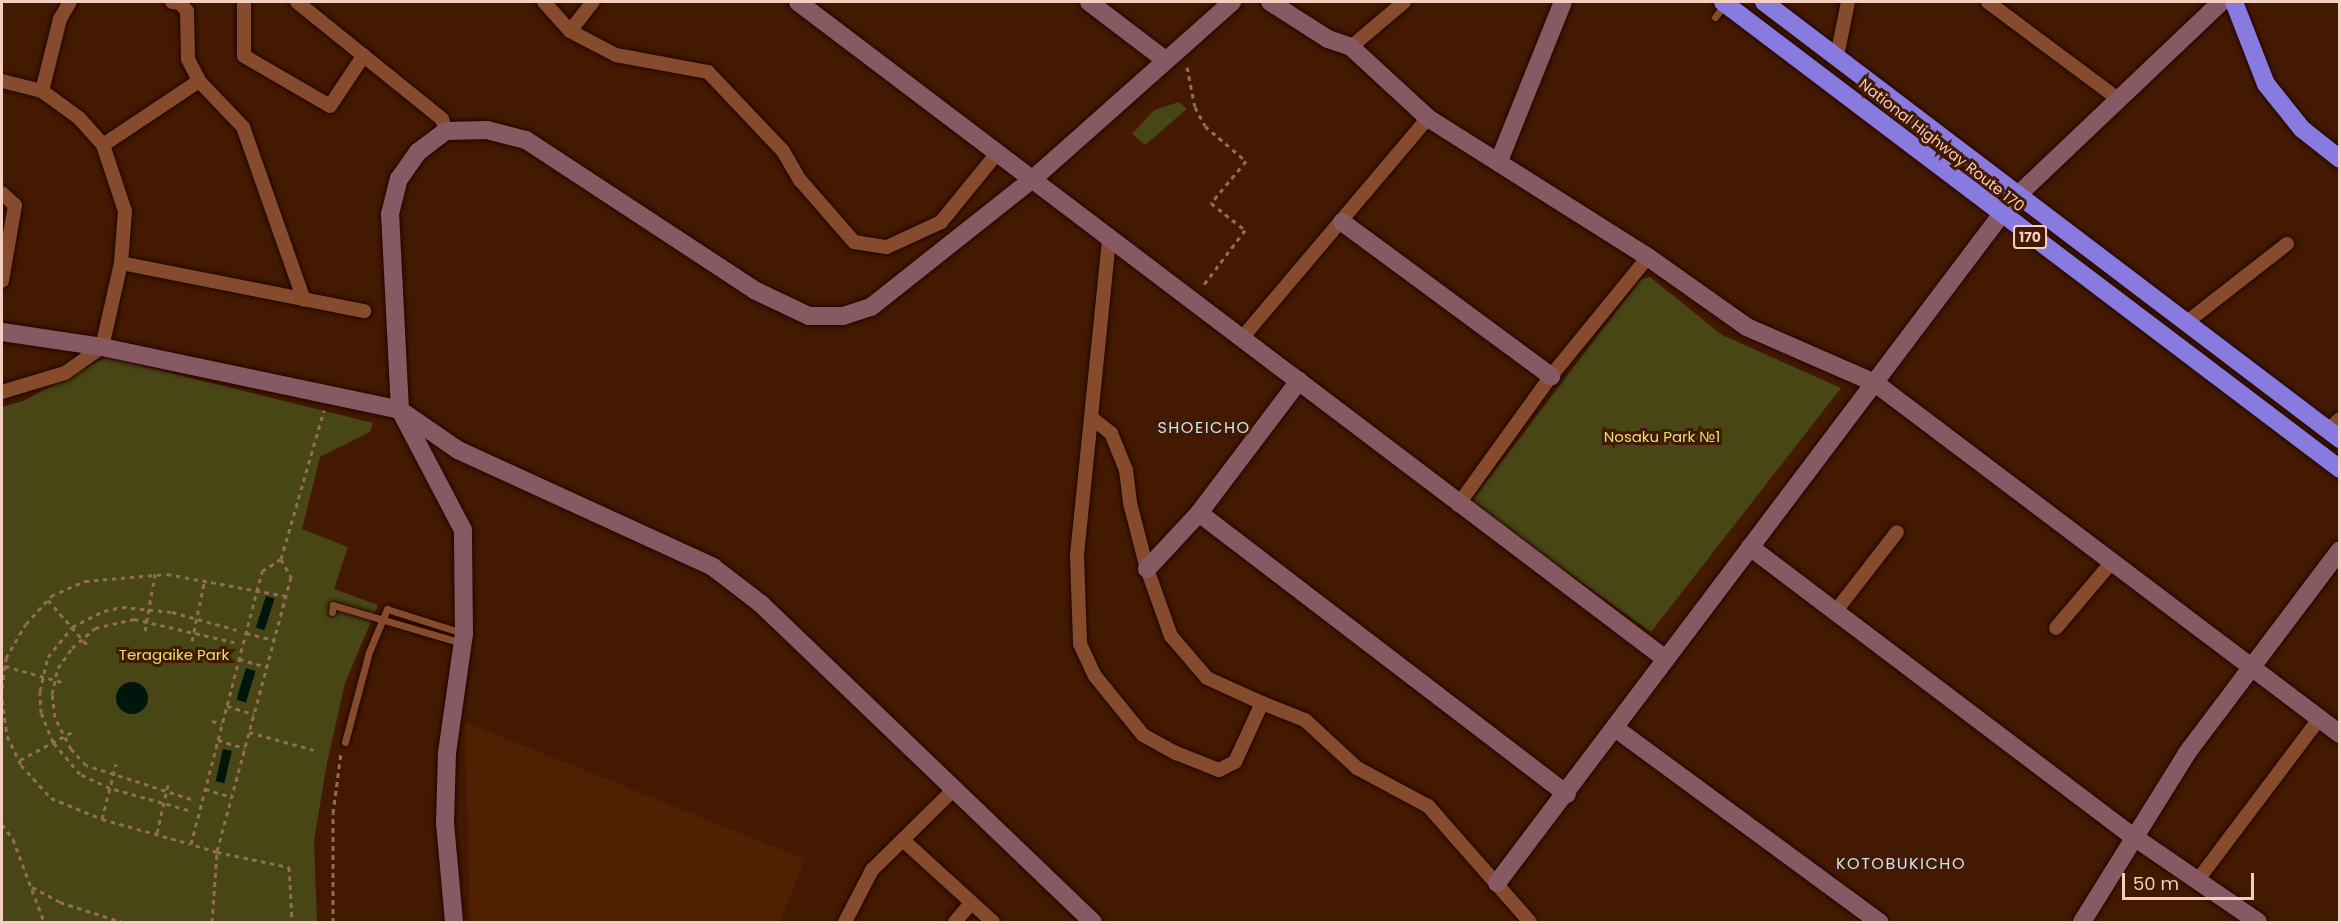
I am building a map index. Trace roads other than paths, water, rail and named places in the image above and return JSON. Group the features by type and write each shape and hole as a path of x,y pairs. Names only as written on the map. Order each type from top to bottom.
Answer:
{"highway":[{"name":"National Highway Route 170","path":"1764,2 1837,56 1875,89 2020,193 2187,322 2336,429"},
{"path":"2234,2 2266,84 2302,129 2340,159"},
{"name":"National Highway Route 170","path":"1721,7 2340,469"}],"street":[{"path":"42,91 60,19 70,2"},
{"path":"172,2 180,3 187,11 188,59 199,81 243,127 304,300"},
{"path":"244,2 244,56 330,106 364,55"},
{"path":"297,2 442,119 446,131"},
{"path":"544,2 570,31 616,55 708,72 783,151 800,180 854,242 887,247 941,222 998,152"},
{"path":"570,31 593,2"},
{"path":"798,2 1034,178 1109,240 1299,381 1458,505 1664,658"},
{"path":"1089,2 1165,60"},
{"path":"453,922 445,823 447,753 463,638 463,530 400,410 390,214 399,179 418,152 446,131 488,130 526,140 754,290 809,316 843,316 872,307 1034,178 1232,2"},
{"path":"1270,2 1328,39 1350,47 1428,118 1648,257 1747,327 1875,383 2340,734"},
{"path":"1350,47 1404,2"},
{"path":"1499,161 1563,2"},
{"path":"1837,56 1848,2"},
{"path":"1988,2 2118,99"},
{"path":"1497,883 1615,728 1664,658 2001,215 2020,193 2221,2"},
{"path":"2,81 42,91 79,117 103,145 124,211 121,263 102,347 65,373 2,392"},
{"path":"103,145 199,81"},
{"path":"1242,338 1428,118"},
{"path":"2,193 15,205 2,281"},
{"path":"1342,222 1551,376"},
{"path":"1109,240 1093,419 1077,556 1080,644 1095,676 1143,735 1176,753 1219,770 1235,762 1262,703"},
{"path":"2187,322 2287,244"},
{"path":"1458,505 1551,376 1648,257"},
{"path":"121,263 364,311"},
{"path":"2,332 102,347 352,396 400,410 458,450 713,567 761,604 1093,922"},
{"path":"1147,569 1199,513 1299,381"},
{"path":"1093,419 1111,433 1126,470 1130,503 1147,569 1171,636 1187,658 1207,678 1305,720 1358,768 1428,806 1530,922"},
{"path":"1199,513 1566,794"},
{"path":"1835,612 1897,532"},
{"path":"1750,547 2134,837 2258,922"},
{"path":"2082,922 2187,753 2340,550"},
{"path":"2056,628 2112,562"},
{"path":"2197,881 2319,718"},
{"path":"1615,728 1879,922"},
{"path":"845,922 872,870 904,841 953,790"},
{"path":"904,841 970,904 993,922"},
{"path":"955,922 970,904"}],"lane":[{"path":"332,612 333,606 382,620 463,638"},
{"path":"343,744 369,652 387,609 463,638"}],"district":[{"name":"SHOEICHO","path":"1204,428"},
{"name":"KOTOBUKICHO","path":"1901,864"}],"park label":[{"name":"Nosaku Park №1","path":"1662,437"},
{"name":"Teragaike Park","path":"174,655"}]}
